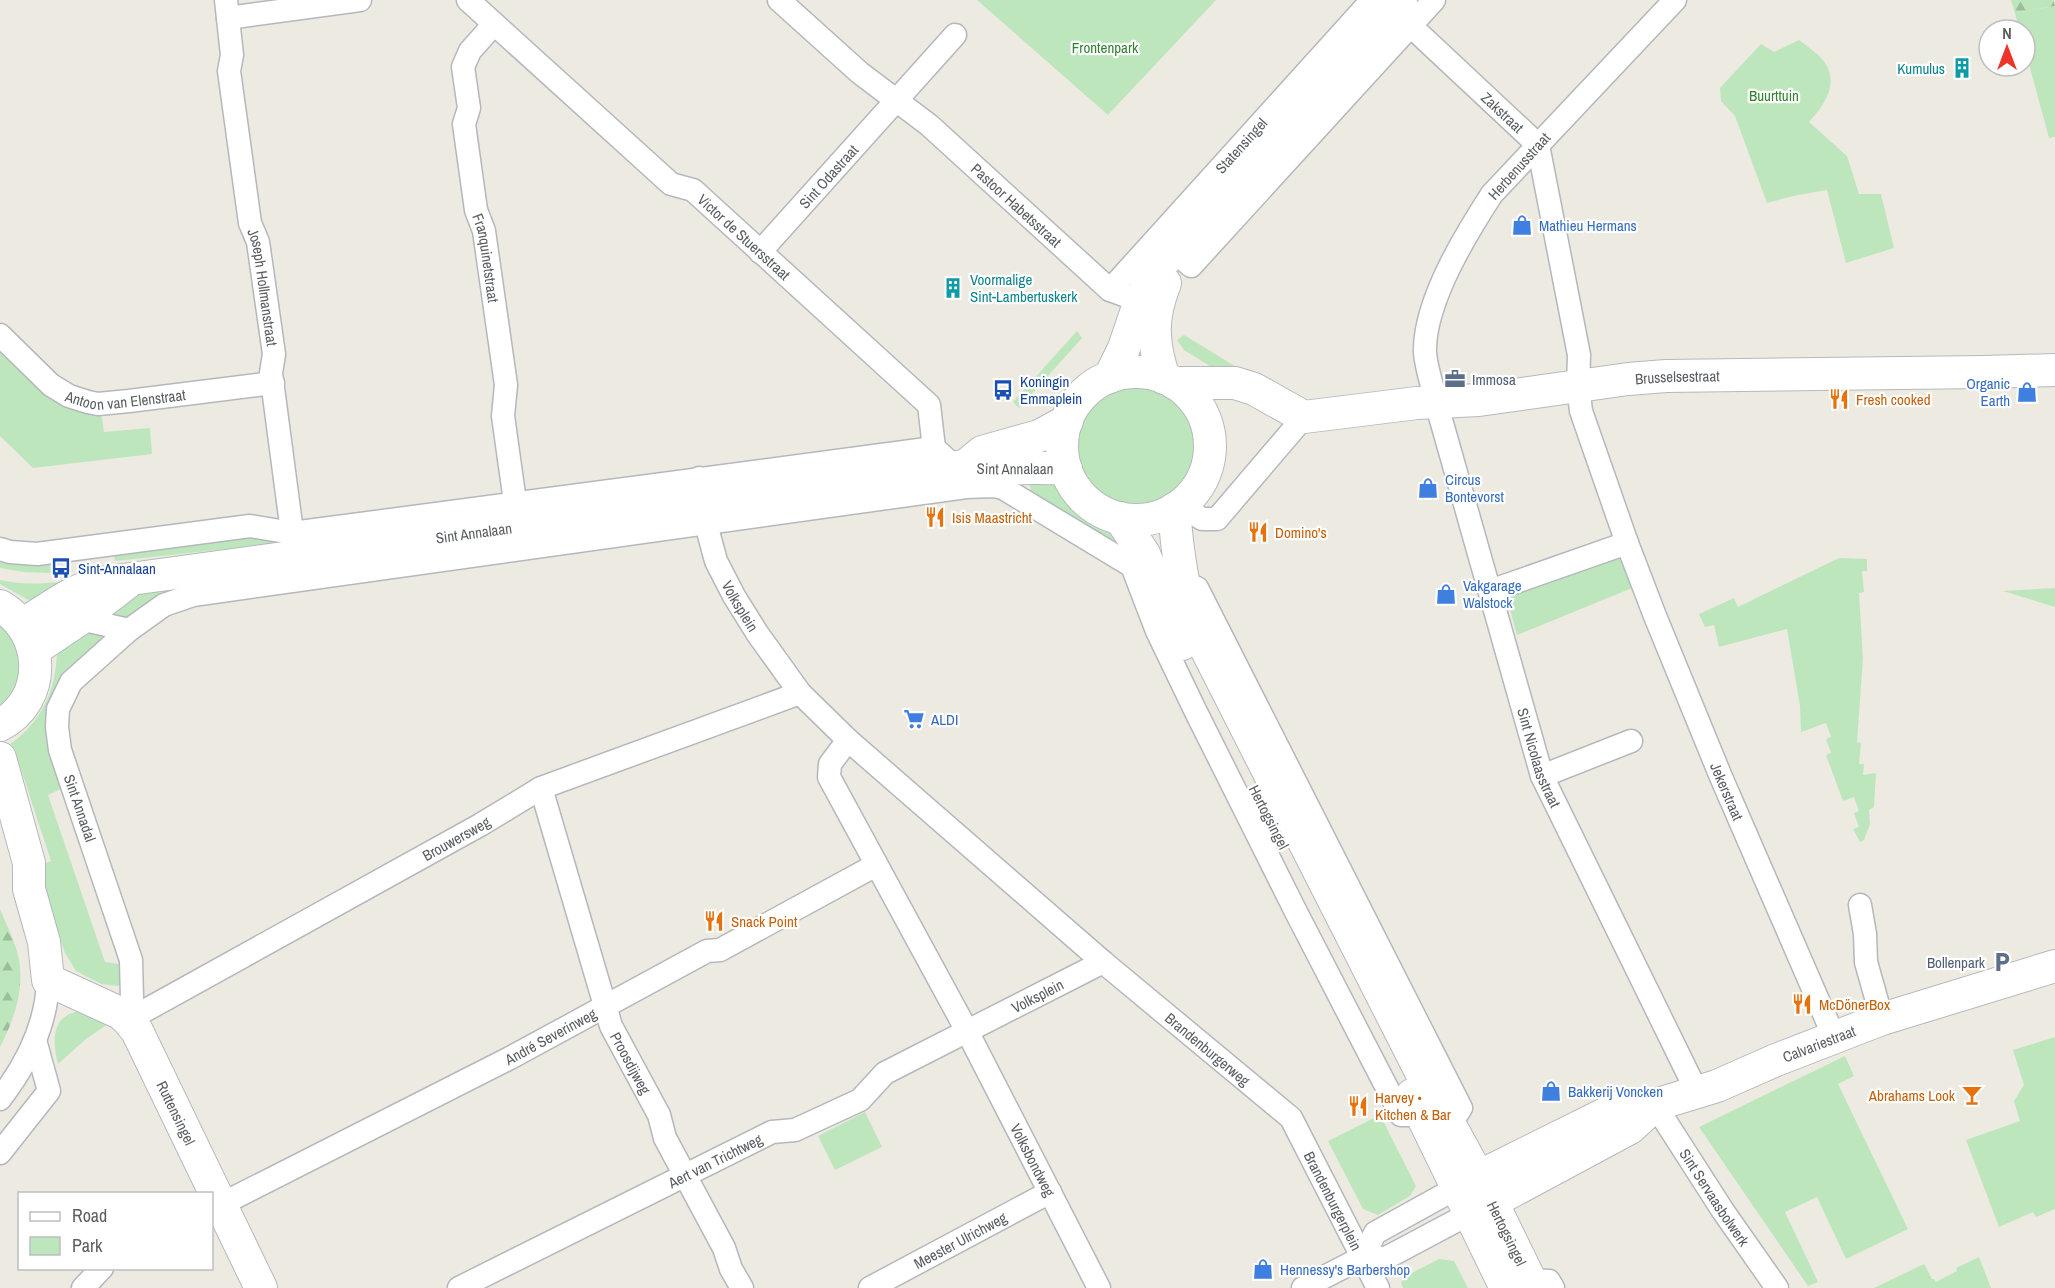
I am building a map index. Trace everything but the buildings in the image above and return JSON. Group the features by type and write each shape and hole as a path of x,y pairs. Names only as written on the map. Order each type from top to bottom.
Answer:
{"main road":[{"name":"Statensingel","path":"1110,377 1124,348 1140,301 1153,273 1392,7"},
{"path":"1173,250 1168,276 1155,314 1155,344 1169,380 1185,390 1204,418 1210,439 1205,472 1194,492 1177,507 1156,517 1144,519 1120,518 1102,511 1074,486 1066,469 1062,444 1067,420 1075,405 1087,391 1110,377 1138,372 1169,380 1235,383 1254,390 1304,417"},
{"name":"Brusselsestraat","path":"1304,417 1417,403 1479,399 1666,376 2055,370"},
{"name":"Sint Annalaan","path":"946,469 982,452 1039,436 1067,420"},
{"name":"Sint Annalaan","path":"19,627 80,619 131,580 293,544 519,527 946,469 1043,467 1066,469"},
{"name":"Hertogsingel","path":"1162,589 1178,549 1177,507"},
{"name":"Hertogsingel","path":"1120,518 1144,554 1162,589 1187,654 1421,1115 1531,1286"},
{"path":"0,725 17,712 32,690 36,670 19,627 86,588 101,583 131,580"},
{"name":"Hertogsingel","path":"1162,589 1192,618 1204,647 1450,1125 1474,1195"},
{"path":"0,758 29,863 29,889 44,942 48,980"},
{"path":"0,844 12,869 29,889"},
{"name":"Calvariestraat","path":"1474,1195 1630,1128 1654,1105 1717,1086 1882,1019 2055,966"},
{"name":"Ruttensingel","path":"48,980 109,1008 128,1020 143,1042 209,1192"},
{"name":"Ruttensingel","path":"216,1207 261,1288"}],"street":[{"path":"227,9 360,0"},
{"name":"Victor de Stuersstraat","path":"468,0 671,184 693,190 929,405 946,469"},
{"name":"Pastoor Habetsstraat","path":"778,0 860,73 929,125 1110,290 1140,301"},
{"name":"Statensingel","path":"1110,290 1392,7 1434,0"},
{"name":"Herbenusstraat","path":"1436,402 1426,362 1425,341 1446,273 1470,227 1492,194 1676,0"},
{"name":"Zakstraat","path":"1392,7 1538,146"},
{"name":"Joseph Hollmanstraat","path":"227,9 232,55 229,70 250,223 258,242 274,354 271,373 293,544"},
{"name":"Franquinetstraat","path":"494,24 465,58 463,67 469,108 464,124 476,210 484,231 488,255 506,385 503,416 519,527"},
{"path":"896,101 955,35"},
{"name":"Sint Odastraat","path":"760,252 896,101"},
{"path":"1538,146 1580,355 1578,386"},
{"name":"Antoon van Elenstraat","path":"0,336 51,385 69,396 88,402 121,402 273,383"},
{"name":"Jekerstraat","path":"1578,386 1581,411 1601,474 1654,616 1834,1037"},
{"name":"Sint Nicolaasstraat","path":"1436,402 1542,776 1697,1092"},
{"path":"1177,507 1202,519 1217,519 1257,475 1304,417"},
{"name":"Sint Annalaan","path":"946,469 985,486 1003,488 1127,561 1134,569 1162,589"},
{"name":"Volksplein","path":"703,501 713,552 734,596 800,693 848,740 1103,962 966,1031"},
{"name":"Sint Annalaan","path":"0,549 22,554 54,552 250,526 293,544"},
{"name":"Sint Annalaan","path":"133,628 164,605 193,595 519,527"},
{"path":"1490,591 1627,543"},
{"path":"80,619 133,628"},
{"name":"Sint Annadal","path":"128,1020 132,999 131,960 66,771 57,727 60,703 71,682 133,628"},
{"name":"Brouwersweg","path":"128,1020 470,831 541,788 800,693"},
{"path":"848,740 830,764 829,777 966,1031"},
{"path":"1542,776 1631,741"},
{"name":"Proosdijweg","path":"541,788 610,1026 659,1115 665,1138 724,1248 731,1269 742,1288"},
{"name":"André Severinweg","path":"216,1207 409,1110 604,1008 707,951 720,950 876,865"},
{"path":"1860,905 1865,934 1866,962 1882,1019"},
{"name":"Brandenburgerweg","path":"1103,962 1291,1118 1305,1143"},
{"path":"0,1098 25,1061 35,1040 44,1015 48,980"},
{"name":"Aert van Trichtweg","path":"459,1288 772,1132 795,1130 860,1100 885,1073 966,1031"},
{"name":"Volksbondweg","path":"966,1031 1099,1288"},
{"path":"0,1153 48,1091 35,1040"},
{"name":"Sint Servaasbolwerk","path":"1654,1105 1777,1288"},
{"name":"Brandenburgerplein","path":"1305,1143 1378,1288"},
{"name":"Meester Ulrichweg","path":"870,1288 1050,1192"},
{"name":"Brandenburgerplein","path":"1363,1257 1375,1233 1474,1195"},
{"path":"1303,1288 1363,1257"},
{"path":"83,1288 101,1270"}],"green space":[{"name":"Frontenpark","path":"977,0 1216,0 1108,115"},
{"path":"2011,0 2054,0 2055,6 2015,13"},
{"path":"2055,6 2055,137 2049,138 2033,78 2037,78 2037,18 2016,18 2015,13"},
{"name":"Buurttuin","path":"1799,40 1822,59 1827,66 1831,82 1827,97 1809,122 1847,156 1859,194 1881,194 1894,248 1846,263 1827,190 1767,203 1735,116 1721,101 1720,88 1761,44 1774,52"},
{"path":"1077,331 1082,338 1019,408 1013,402"},
{"path":"1184,335 1251,376 1221,373 1184,350 1177,340"},
{"path":"0,350 101,412 104,432 150,428 152,454 33,468 0,436"},
{"path":"1136,387 1159,392 1178,405 1191,424 1196,447 1191,470 1178,489 1159,502 1136,507 1113,502 1094,489 1081,470 1076,447 1081,424 1094,405 1113,392"},
{"path":"1051,481 1059,487 1076,509 1110,529 1129,551 1032,494 1029,483"},
{"path":"248,533 281,537 282,543 115,561 114,553 50,562 51,573 0,568 0,554"},
{"path":"1619,553 1632,588 1517,635 1505,591"},
{"path":"1839,558 1867,559 1867,571 1862,571 1864,592 1859,593 1863,658 1857,742 1861,743 1859,764 1864,764 1863,775 1876,773 1874,807 1869,810 1870,824 1864,840 1860,842 1853,829 1859,827 1854,813 1859,811 1854,797 1843,801 1826,755 1831,753 1826,739 1831,737 1826,723 1801,732 1800,706 1787,629 1719,647 1714,625 1705,627 1699,614 1734,598 1738,607"},
{"path":"291,569 187,592 66,681 65,787 48,795 105,962 126,965 124,983 118,986 101,984 76,971 65,953 46,898 46,863 51,861 18,760 5,762 6,747 29,728 44,705 54,680 57,651 134,593"},
{"path":"0,580 48,583 77,580 32,602 0,584"},
{"path":"2055,588 2055,607 2003,591"},
{"path":"0,617 5,621 27,671 0,713"},
{"path":"0,909 16,948 20,986 15,1011 0,1047"},
{"path":"81,1011 108,1024 86,1039 58,1064 55,1038 59,1023 71,1013"},
{"path":"2055,1037 2055,1209 2036,1217 2033,1212 1999,1227 1966,1140 2020,1121 2014,1101 2024,1085 2013,1050"},
{"path":"1845,1056 1854,1076 1838,1084 1908,1229 1846,1259 1817,1197 1785,1212 1818,1282 1808,1286 1699,1127"},
{"path":"865,1112 882,1147 835,1170 818,1136"},
{"path":"1380,1115 1416,1186 1410,1196 1378,1215 1363,1209 1328,1141"},
{"path":"1979,1257 1991,1288 1874,1288 1924,1264 1936,1282 1957,1271 1956,1268"},
{"path":"1439,1259 1454,1261 1468,1288 1403,1288 1401,1283 1404,1277"}],"place":[{"name":"Kumulus","path":"1962,68"},
{"name":"Mathieu Hermans","path":"1522,225"},
{"name":"Voormalige Sint-Lambertuskerk","path":"953,288"},
{"name":"Immosa","path":"1455,379"},
{"name":"Koningin Emmaplein","path":"1003,390"},
{"name":"Organic Earth","path":"2027,392"},
{"name":"Fresh cooked","path":"1839,399"},
{"name":"Circus Bontevorst","path":"1428,488"},
{"name":"Isis Maastricht","path":"935,517"},
{"name":"Domino's","path":"1258,532"},
{"name":"Sint-Annalaan","path":"61,568"},
{"name":"Vakgarage Walstock","path":"1446,594"},
{"name":"ALDI","path":"914,719"},
{"name":"Snack Point","path":"714,921"},
{"name":"Bollenpark","path":"2002,962"},
{"name":"McDönerBox","path":"1802,1004"},
{"name":"Bakkerij Voncken","path":"1551,1091"},
{"name":"Abrahams Look","path":"1972,1095"},
{"name":"Harvey • Kitchen & Bar","path":"1358,1106"},
{"name":"Hennessy's Barbershop","path":"1263,1269"}]}
